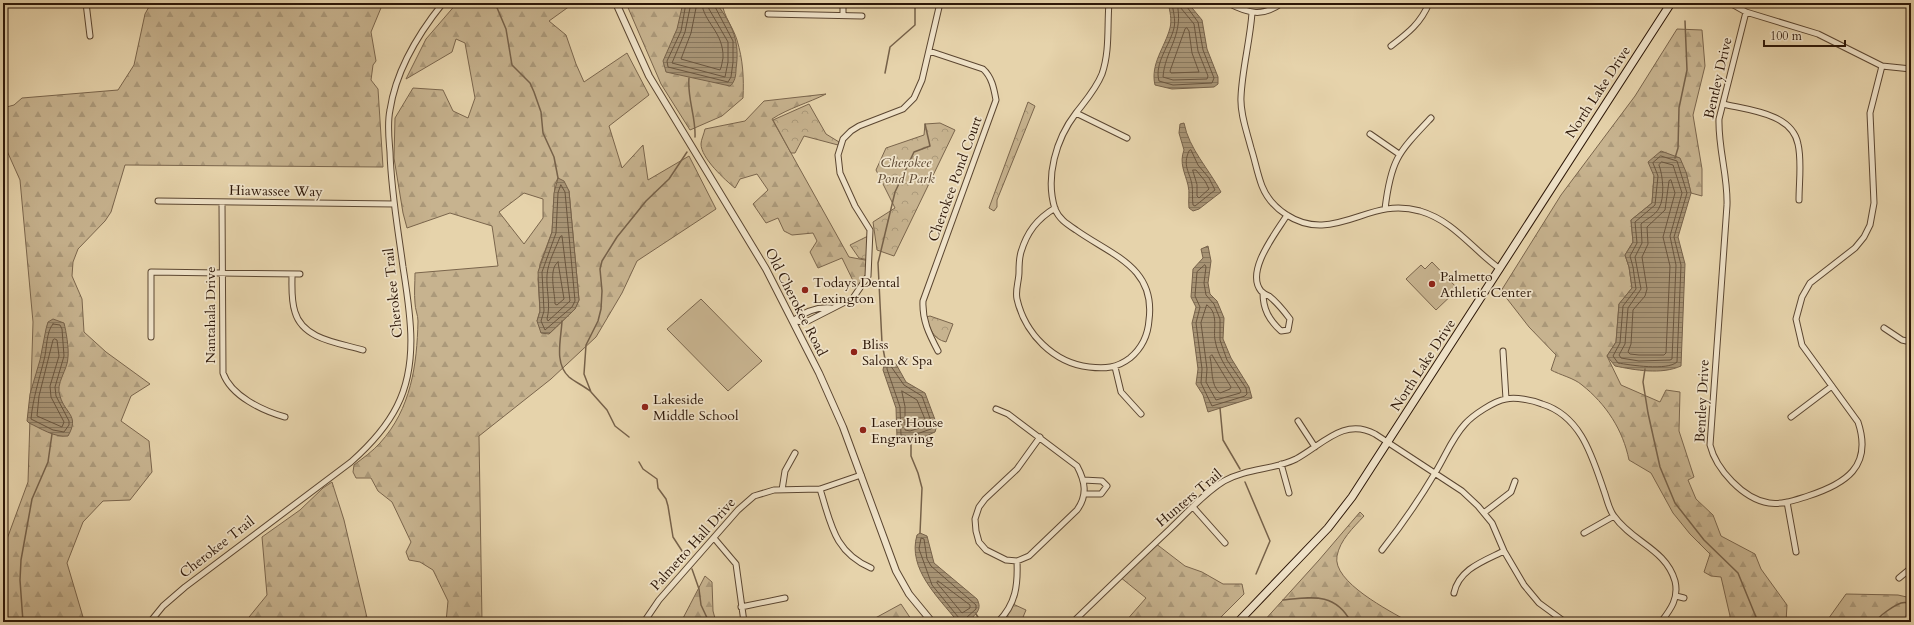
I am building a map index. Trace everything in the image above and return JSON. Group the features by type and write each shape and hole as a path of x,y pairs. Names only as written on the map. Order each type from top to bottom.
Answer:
{"main road":[{"name":"North Lake Drive","path":"1238,622 1328,528 1352,497 1671,3"}],"street":[{"path":"86,3 90,36"},
{"name":"Cherokee Trail","path":"150,622 163,606 185,587 351,462 372,442 397,406 408,379 411,344 407,292 390,168 389,118 391,101 399,76 413,46 422,28 443,3"},
{"name":"Old Cherokee Road","path":"616,3 652,81 746,234 793,321 839,417 896,571 909,594 932,622"},
{"path":"843,3 843,14"},
{"path":"793,321 806,322 831,308 854,298 868,276 870,261 870,230 855,206 840,173 838,155 843,139 859,126 903,109 914,98 922,80 940,3"},
{"path":"1055,208 1036,222 1021,253 1016,291 1024,320 1039,341 1065,361 1090,367 1115,367 1132,356 1146,337 1150,313 1147,289 1139,274 1133,267 1064,222 1059,217 1055,208 1052,186 1053,158 1066,129 1076,113 1094,90 1102,73 1107,49 1109,3"},
{"path":"1228,3 1252,13 1270,11 1282,3"},
{"path":"1391,46 1411,31 1419,22 1429,3"},
{"path":"1730,3 1746,12 1818,34 1882,66 1899,69 1911,69"},
{"name":"Bentley Drive","path":"1746,12 1723,104 1719,134 1727,182 1727,205 1710,445 1717,463 1738,486 1750,496 1768,503 1787,502 1838,485 1848,477 1857,464 1862,447 1860,428 1854,415 1802,345 1797,328 1797,312 1802,297 1810,283 1855,248 1864,237 1870,225 1874,203 1870,113 1882,66"},
{"path":"1252,13 1242,80 1241,106 1262,186 1265,192 1287,216 1296,220 1320,225 1342,221 1373,210 1412,209 1437,217 1451,226 1500,269"},
{"path":"768,14 843,14 862,16"},
{"name":"Cherokee Pond Court","path":"929,51 982,69 989,76 994,88 996,100 923,301 923,314 926,329 938,351"},
{"path":"1723,104 1775,118 1791,129 1798,145 1799,200"},
{"path":"1076,113 1127,138"},
{"path":"1385,209 1388,184 1392,168 1399,154 1431,118"},
{"path":"1370,134 1399,154"},
{"name":"Hiawassee Way","path":"158,201 394,204"},
{"name":"Nantahala Drive","path":"222,202 221,367 225,379 230,386 245,398 271,413 285,417"},
{"path":"1262,293 1282,308 1290,319 1288,330 1281,332 1268,316 1263,305 1262,293 1257,279 1259,264 1268,246 1287,216"},
{"path":"151,338 151,272 300,274"},
{"path":"292,275 295,313 304,328 321,337 363,350"},
{"path":"793,321 802,314 825,307 831,308"},
{"path":"1884,328 1902,340 1911,342"},
{"path":"1503,351 1506,399"},
{"path":"1115,367 1121,392 1134,409 1140,414"},
{"path":"1791,417 1832,386"},
{"path":"1382,550 1408,517 1456,436 1465,424 1480,412 1506,399 1526,400 1544,404 1562,414 1574,424 1585,441 1614,516 1634,536 1663,558 1674,578 1676,596 1672,607 1661,622"},
{"path":"996,409 1008,414 1040,438 1077,466 1085,488 1082,502 1077,510 1029,556 1017,561 1006,560 986,550 979,542 975,519 979,507 985,499 1017,469 1040,438"},
{"path":"1298,421 1315,447"},
{"name":"Hunters Trail","path":"1073,622 1219,484 1250,470 1281,464 1295,459 1340,431 1355,428 1371,432 1435,473 1462,491 1485,512 1504,551 1529,592 1548,611 1566,622"},
{"path":"782,490 785,471 795,453"},
{"path":"1281,464 1289,493"},
{"name":"Palmetto Hall Drive","path":"644,622 659,600 741,507 754,496 767,491 820,489 861,475"},
{"path":"1083,480 1102,481 1107,486 1101,494 1084,494"},
{"path":"1485,512 1511,492 1516,481"},
{"path":"820,489 841,546 854,560 871,568"},
{"path":"1787,502 1796,552"},
{"path":"1193,508 1225,543"},
{"path":"1584,533 1614,516"},
{"path":"714,538 736,564 744,622"},
{"path":"1454,593 1456,582 1464,573 1504,551"},
{"path":"998,622 1013,604 1016,593 1017,561"},
{"path":"1899,578 1911,568"},
{"path":"1676,596 1684,598"},
{"path":"741,607 785,598"}],"green space":[{"path":"151,3 383,3 371,32 376,61 373,65 371,80 378,89 383,167 125,165 111,212 105,221 78,249 73,262 72,276 82,299 84,332 106,352 150,384 131,396 121,421 149,441 152,472 130,500 103,501 83,522 67,563 83,617 88,622 3,622 3,541 7,539 28,482 33,322 20,180 3,142 3,108 14,105 22,98 118,90 134,65 145,14"},
{"path":"457,3 574,3 549,21 566,35 584,82 627,53 649,95 609,126 622,168 643,145 648,180 689,156 716,209 637,261 622,293 596,337 551,379 479,436 482,622 446,622 448,601 433,570 420,562 409,560 406,552 411,542 392,502 378,491 371,478 356,478 353,472 354,465 377,446 390,430 399,416 410,386 416,354 418,321 415,308 415,273 498,266 492,226 450,213 407,228 394,158 395,118 413,88 443,90 453,111 468,118 475,98 465,43 456,39 452,52 406,79 426,39","holes":["558,178 569,191 579,300 575,309 549,334 537,321 540,311 538,279 540,264 552,232 555,184","524,193 543,199 543,218 524,244 499,212"]},
{"path":"626,3 722,3 735,35 741,55 743,69 743,98 722,116 690,130 661,84"},
{"path":"1677,29 1702,30 1705,66 1693,115 1702,169 1702,196 1691,193 1686,172 1654,176 1652,203 1631,220 1633,242 1625,255 1629,267 1632,288 1619,304 1616,342 1607,356 1621,385 1660,402 1666,390 1680,392 1679,431 1694,477 1688,480 1696,499 1713,515 1721,536 1755,554 1761,569 1787,605 1786,622 1729,622 1730,616 1721,577 1711,576 1704,572 1710,554 1690,534 1673,513 1651,473 1629,460 1618,428 1606,409 1591,392 1579,383 1551,370 1556,355 1529,327 1501,291 1561,195 1635,96"},
{"path":"826,94 772,119 849,257 870,261 868,276 858,291 842,258 818,268 810,252 817,241 813,233 792,235 784,231 778,218 766,223 753,204 768,190 757,174 740,179 735,188 709,162 702,150 701,144 705,129 745,121 764,101"},
{"path":"1028,102 1035,106 997,200 997,207 994,211 989,208"},
{"path":"809,104 826,134 839,142 838,145 804,136 795,153 791,153 773,120"},
{"name":"Cherokee Pond Park","path":"940,123 955,130 894,256 877,250 873,222 895,208 876,170 886,148 924,135 925,124"},
{"path":"868,236 869,260 859,258 850,245"},
{"name":"Palmetto Athletic Center","path":"1432,262 1458,289 1436,310 1406,279 1421,265 1425,269"},
{"path":"701,299 762,361 728,391 667,329"},
{"path":"930,316 953,324 946,342 938,339 933,333 926,317"},
{"path":"332,482 344,520 368,622 245,622 267,595 262,537 300,510 323,488"},
{"path":"1360,512 1364,516 1348,534 1341,545 1337,556 1338,566 1343,576 1364,595 1409,622 1263,622 1319,560"},
{"path":"1155,543 1185,566 1202,572 1223,584 1242,584 1244,594 1216,622 1125,622 1146,598 1120,577"},
{"path":"705,576 712,582 713,611 716,622 681,622"},
{"path":"1846,594 1898,595 1911,598 1911,622 1826,622"},
{"path":"901,604 913,622 868,622"},
{"path":"1013,604 1026,610 1021,622 1004,622"}],"water":[{"path":"683,3 716,3 731,26 736,42 737,59 735,76 730,86 666,72 663,61 677,29"},
{"path":"1168,3 1188,3 1202,20 1207,49 1218,77 1218,84 1214,87 1172,89 1155,85 1154,77 1156,63 1171,25"},
{"path":"1184,123 1190,142 1221,192 1199,209 1193,211 1189,208 1189,188 1182,164 1184,150 1179,133 1180,124"},
{"path":"1661,151 1680,158 1686,172 1691,193 1678,237 1685,264 1681,366 1673,369 1648,371 1615,366 1607,356 1616,342 1619,304 1632,288 1629,267 1625,255 1633,242 1631,220 1652,203 1654,176 1648,162"},
{"path":"558,178 564,181 569,191 579,300 575,309 549,334 541,333 537,321 540,311 538,272 552,232 554,193"},
{"path":"1208,246 1211,261 1208,283 1210,294 1217,301 1224,318 1223,339 1231,358 1249,387 1252,398 1208,412 1203,395 1196,384 1198,369 1192,323 1196,307 1191,297 1193,269 1203,258 1201,249"},
{"path":"53,319 64,323 67,340 67,362 60,381 59,391 62,402 73,423 68,436 58,436 27,421 30,394 40,360 46,329 48,322"},
{"path":"885,359 896,364 906,382 925,393 937,425 935,432 921,438 906,441 897,438 896,408 883,370"},
{"path":"920,533 927,536 934,563 977,599 979,609 967,622 958,622 934,593 921,571 915,548 917,535"}],"waterway":[{"path":"495,3 506,29 512,65 530,83 534,92 541,112 543,133 554,157 558,178"},
{"path":"885,73 890,47 915,25 915,3"},
{"path":"1675,158 1678,148 1679,108 1687,70 1685,21"},
{"path":"689,78 689,93 695,137"},
{"path":"885,359 882,343 878,263 895,192 914,152 930,146 925,124"},
{"path":"629,437 615,426 607,410 591,392 584,374 586,345 598,321 601,309 602,291 600,269 602,261 617,237 646,201 669,179 687,152"},
{"path":"562,321 560,343 561,365 569,377 590,391"},
{"path":"1645,369 1643,382 1660,467 1675,503 1704,540 1738,573 1758,622"},
{"path":"1220,408 1223,440 1240,469"},
{"path":"23,622 20,580 21,560 32,499 48,462 52,434"},
{"path":"911,440 911,456 922,488 920,533"},
{"path":"639,462 643,469 657,479 658,488 666,499 668,506 673,537 684,554"},
{"path":"1245,482 1270,541 1256,574"},
{"path":"692,569 699,589 701,605 709,622"},
{"path":"1283,600 1313,598 1330,601 1338,605 1345,612 1351,622"},
{"path":"1876,622 1883,614 1895,606 1902,603 1911,603"},
{"path":"976,614 981,622"}],"place":[{"name":"Palmetto Athletic Center","path":"1432,284"},
{"name":"Todays Dental Lexington","path":"805,290"},
{"name":"Bliss Salon & Spa","path":"854,352"},
{"name":"Lakeside Middle School","path":"645,407"},
{"name":"Laser House Engraving","path":"863,430"}]}
